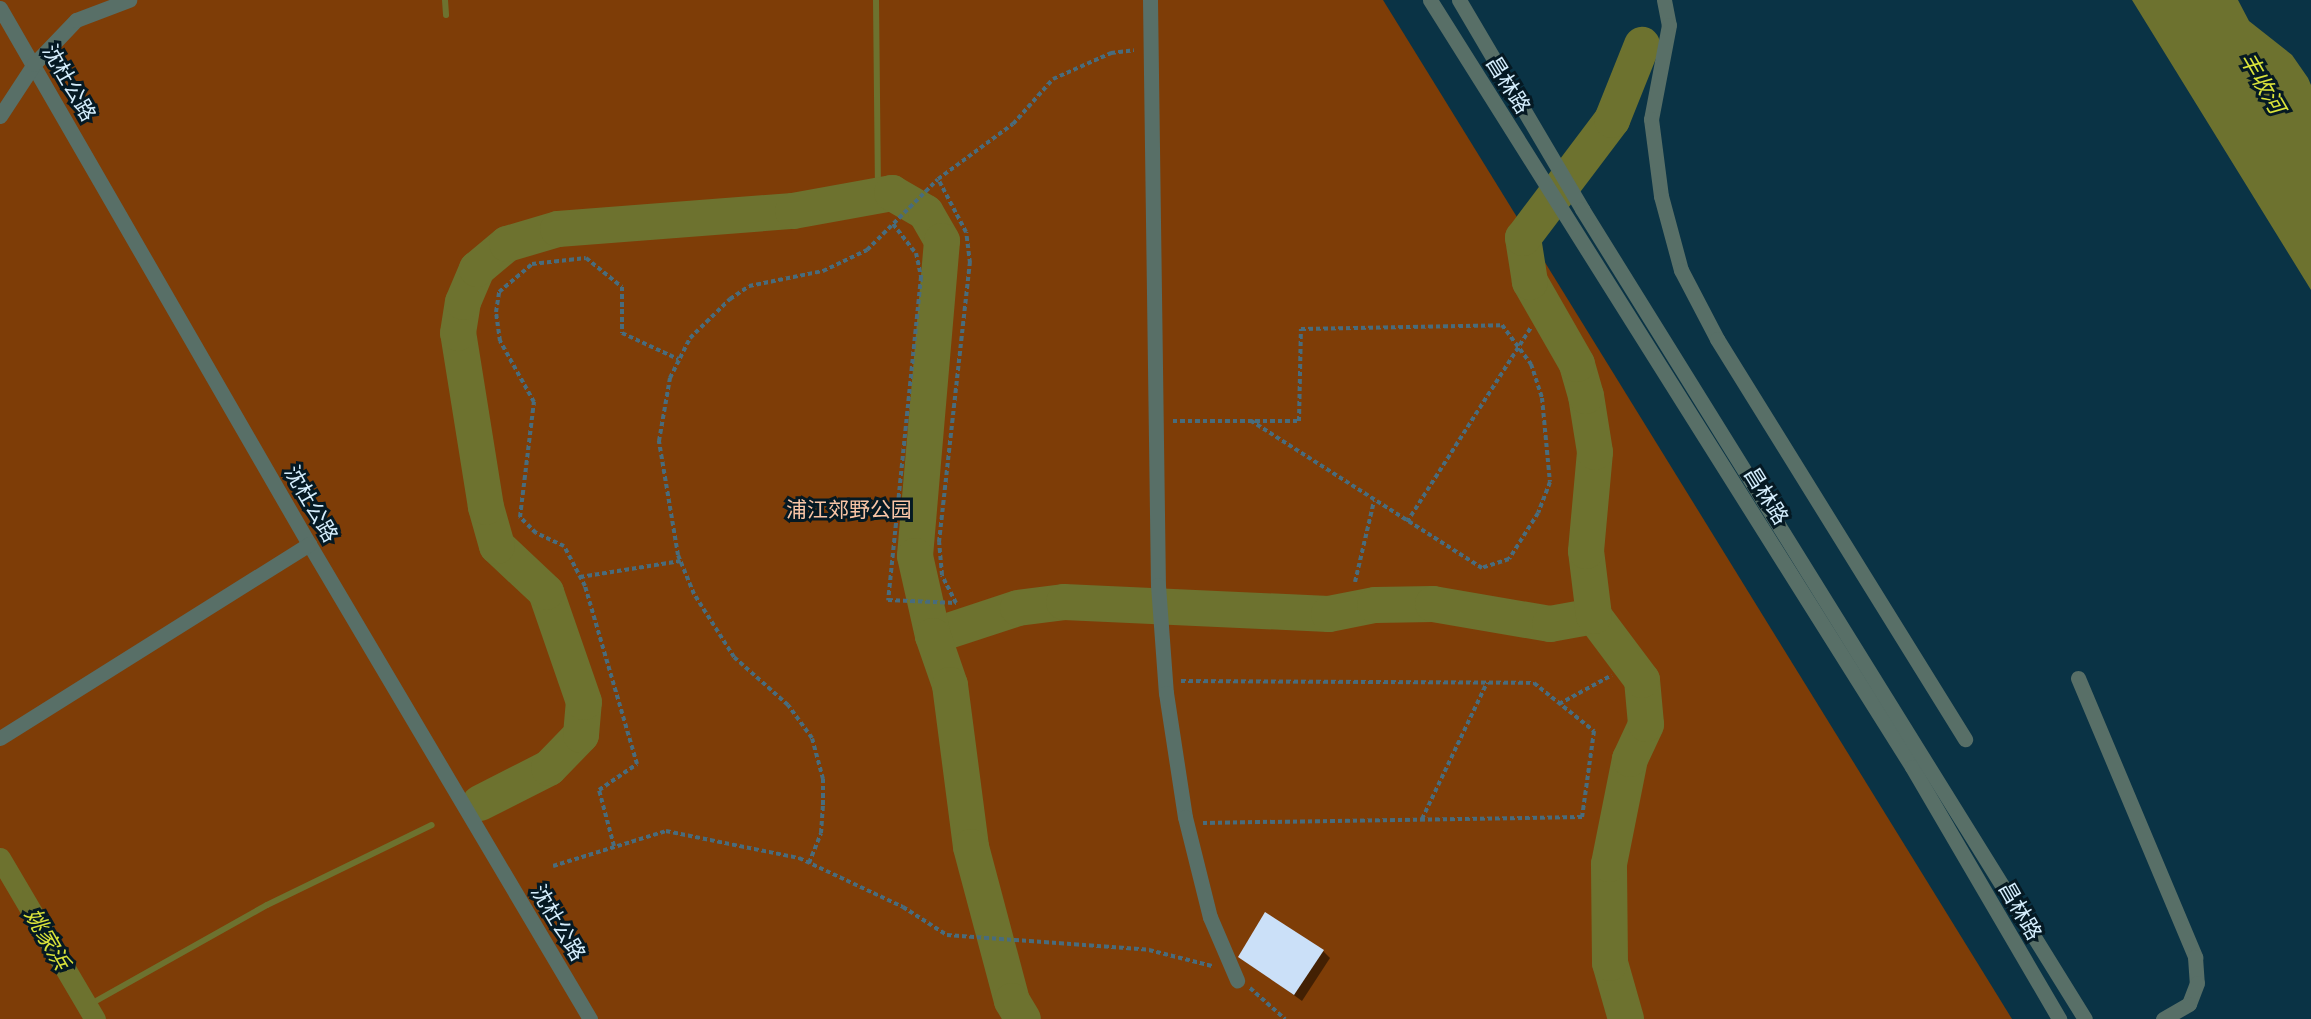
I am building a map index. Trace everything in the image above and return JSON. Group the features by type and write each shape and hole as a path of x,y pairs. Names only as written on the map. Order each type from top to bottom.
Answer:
{"street":[{"path":"0,116 34,64 76,20 129,0"},
{"path":"1150,0 1158,585 1165,681 1186,824 1210,917 1237,980"},
{"name":"昌林路","path":"1430,0 1911,767 2059,1019"},
{"name":"昌林路","path":"1459,0 1552,154 1582,209 2085,1019"},
{"path":"1664,0 1669,25 1651,119 1661,196 1681,270 1717,339 1965,739"},
{"name":"沈杜公路","path":"0,8 309,544 590,1019"},
{"path":"0,738 309,544"},
{"path":"2078,678 2195,957 2197,983 2188,1004 2163,1019"}],"path":[{"path":"809,863 821,833 823,805 823,779 812,738 788,705 734,657 694,594 681,561 663,484 659,441 662,407 678,359 712,315 749,286 823,271 867,250 937,180 1013,124 1053,79 1111,53 1152,47"},
{"path":"893,224 916,253 921,277 888,600 956,603 942,575 939,542 970,263 966,232 937,180"},
{"path":"614,846 599,789 637,764 580,577 564,546 536,533 520,517 534,402 500,340 496,312 499,292 532,264 586,258 622,287 622,333 678,359"},
{"path":"1157,420 1251,421 1299,422 1300,329 1502,326 1531,364 1542,398 1550,482 1538,513 1509,559 1482,568 1251,421"},
{"path":"1407,522 1531,327"},
{"path":"1354,582 1374,501"},
{"path":"580,577 681,561"},
{"path":"1559,704 1612,675"},
{"path":"1165,681 1534,683 1594,731 1582,817 1186,824"},
{"path":"1422,819 1487,683"},
{"path":"554,866 666,831 726,841 809,863 903,907 947,935 1149,950 1204,962 1237,980 1285,1019"}],"green space":[{"name":"浦江郊野公园","path":"0,0 1383,0 2012,1019 0,1019"}],"water":[{"name":"丰收河","path":"2132,0 2238,0 2249,21 2292,55 2308,78 2311,85 2311,290"}],"building":[{"path":"1265,912 1324,950 1294,995 1238,957"}],"waterway":[{"path":"445,0 446,15"},
{"path":"876,0 878,195"},
{"path":"1626,1019 1610,963 1609,864 1630,759 1646,724 1642,680 1594,616 1586,551 1595,452 1586,396 1577,364 1530,282 1523,238 1612,120 1642,45"},
{"path":"480,803 549,768 581,735 584,702 546,592 497,546 486,507 458,333 463,302 477,269 507,244 558,229 793,211 892,193 926,213 942,241 915,556 933,636 950,685 971,847 1012,1001 1023,1019"},
{"path":"933,636 1018,608 1064,602 1329,614 1375,605 1433,604 1550,624 1594,616"},
{"path":"87,1006 267,905 432,825"},
{"name":"姚家浜","path":"0,858 95,1019"}]}
